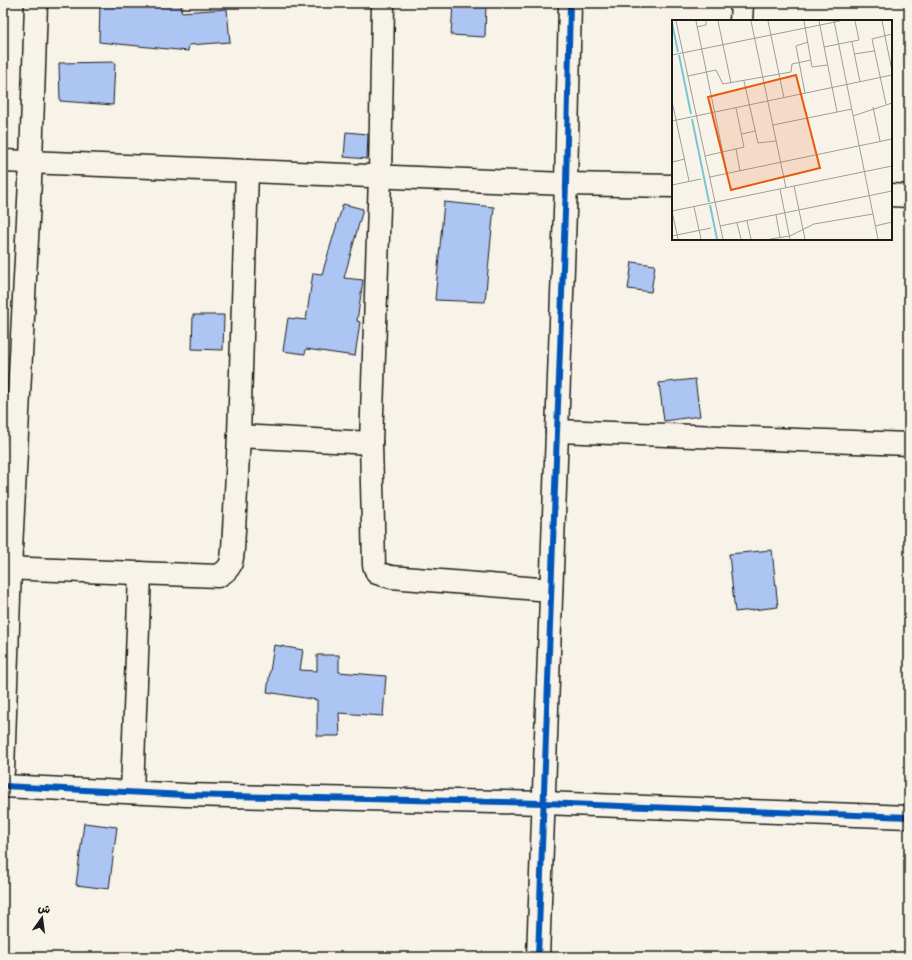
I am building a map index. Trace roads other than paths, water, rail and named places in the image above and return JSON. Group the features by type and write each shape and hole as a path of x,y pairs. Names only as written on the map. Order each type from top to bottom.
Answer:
{"street":[{"path":"3,771 7,568 31,162 36,3"},
{"path":"383,3 380,177 371,444 374,565 378,573 391,577 551,590"},
{"path":"538,957 566,184 570,3"},
{"path":"741,20 742,3"},
{"path":"3,162 566,184 672,186"},
{"path":"7,568 218,576 230,567 233,549 239,436 248,171"},
{"path":"892,195 909,196"},
{"path":"557,431 909,444"},
{"path":"239,436 371,444"},
{"path":"132,792 140,573"},
{"path":"3,786 186,795 543,803 909,818"}]}
